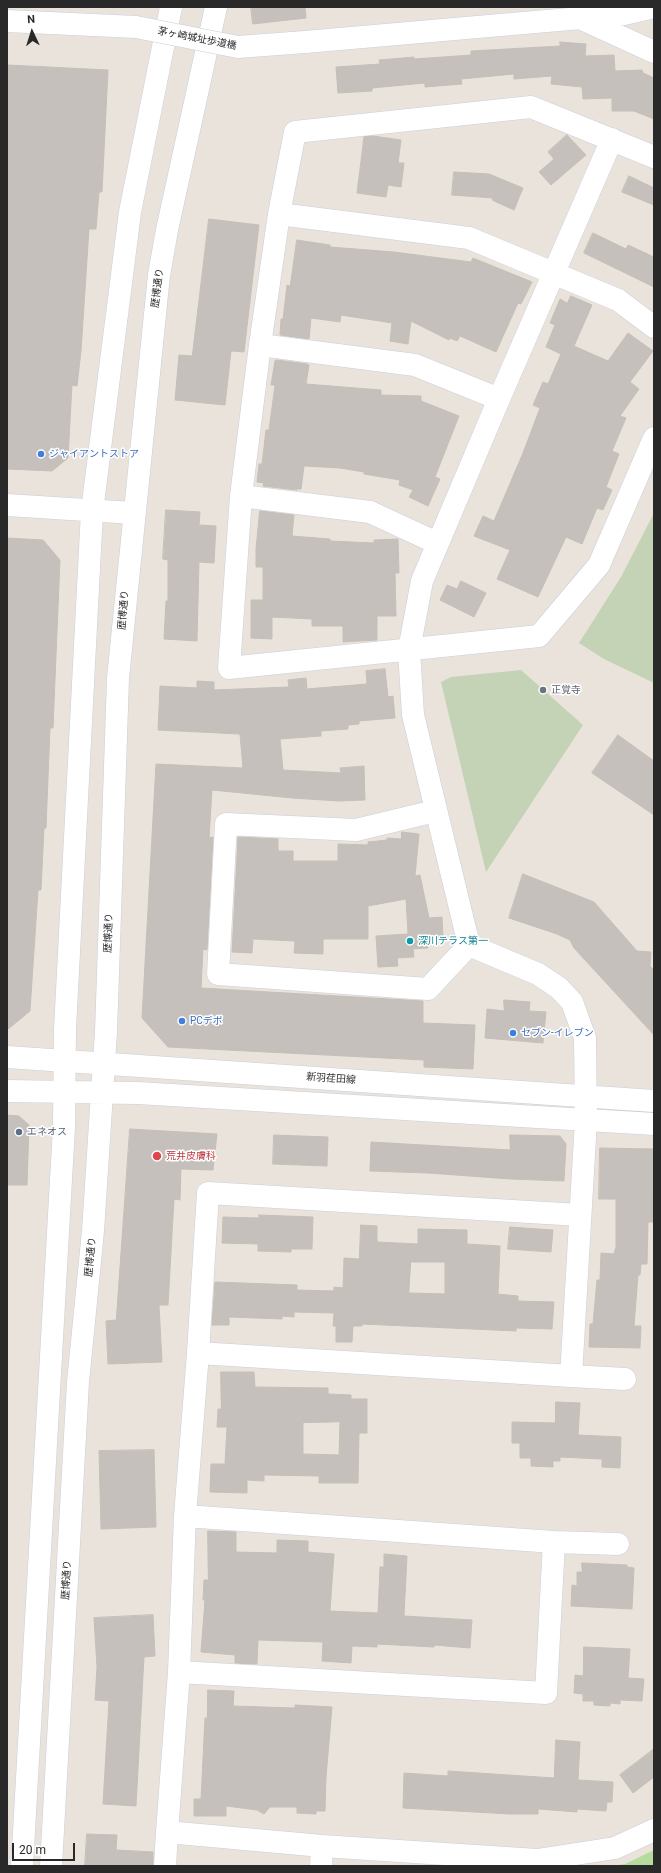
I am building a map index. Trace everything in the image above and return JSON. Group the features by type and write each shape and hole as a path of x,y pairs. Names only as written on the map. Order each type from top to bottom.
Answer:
{"street":[{"path":"22,1866 64,1127 65,1060 92,511 130,212 171,7"},
{"name":"歴博通り","path":"51,1866 78,1382 93,1231 104,1063 118,678 133,513 159,275 167,230 216,7"},
{"name":"茅ヶ崎城址歩道橋","path":"28,21 136,27 238,47 624,14 654,7"},
{"path":"7,16 28,21"},
{"path":"581,18 654,52"},
{"path":"7,21 28,21"},
{"path":"654,157 531,107 295,132 279,214 260,345 241,496 229,668 540,636 599,565 654,438"},
{"path":"469,945 435,811 413,715 409,650 422,581 499,398 612,139"},
{"path":"279,214 469,238 618,300 654,327"},
{"path":"260,345 415,365 499,398"},
{"path":"241,496 370,512 438,543"},
{"path":"7,505 133,513"},
{"path":"435,811 356,830 226,824 218,974 428,988 469,945"},
{"path":"469,945 538,974 560,988 572,1002 585,1038 586,1120 571,1376"},
{"name":"新羽荏田線","path":"7,1057 586,1098 654,1101"},
{"path":"7,1090 64,1093 102,1092 146,1094 654,1124"},
{"path":"165,1866 179,1672 185,1516 198,1353 208,1193 580,1215"},
{"path":"198,1353 625,1379"},
{"path":"185,1516 554,1542 618,1544"},
{"path":"179,1672 546,1693 554,1542"},
{"path":"167,1832 322,1856 537,1863 615,1848 654,1830"}],"green space":[{"path":"654,513 654,683 604,659 579,643 621,577"},
{"path":"521,670 583,725 486,872 441,682 451,677"},
{"path":"654,1850 654,1866 610,1866 625,1864"}],"building":[{"path":"251,7 305,7 306,18 253,24"},
{"path":"560,42 586,44 585,56 614,55 615,71 642,70 643,73 654,78 654,119 634,111 612,111 612,98 583,99 582,87 551,84 552,76 514,79 514,74 461,79 462,84 425,87 425,83 372,88 372,91 338,93 336,67 380,64 379,60 471,55 471,51 560,46"},
{"path":"8,65 108,70 102,192 99,192 96,229 89,229 81,351 77,386 72,385 68,458 52,471 7,469"},
{"path":"567,135 586,155 551,185 539,172 554,159 548,152"},
{"path":"373,136 401,140 398,163 404,163 401,187 388,185 386,197 357,193 364,137"},
{"path":"454,172 489,174 523,188 514,210 492,200 493,198 452,195"},
{"path":"629,176 654,188 654,205 622,192"},
{"path":"209,219 259,225 244,352 231,351 225,405 175,400 179,355 192,356"},
{"path":"593,233 626,249 628,245 654,257 654,287 584,253"},
{"path":"297,240 330,245 330,247 394,252 471,262 473,258 532,282 521,304 518,303 496,352 460,336 457,341 450,338 449,340 411,321 408,344 390,341 392,323 341,315 340,322 311,318 309,339 280,335 281,319 283,319 287,285 290,286"},
{"path":"571,296 592,305 574,346 608,361 628,333 653,351 630,382 639,389 620,416 626,418 612,451 619,454 606,487 612,490 603,510 597,508 582,544 566,537 538,597 497,579 510,550 474,536 483,516 494,521 523,453 540,408 533,405 543,382 548,384 561,354 546,347 555,325 550,323 560,299 567,303"},
{"path":"277,360 309,365 306,384 381,390 381,395 421,396 421,401 459,416 435,477 440,479 428,506 409,497 413,490 399,485 400,480 340,468 304,466 301,489 297,490 263,486 264,483 257,482 259,464 262,464 266,430 269,430 275,385 271,385 275,361"},
{"path":"166,510 200,512 199,525 216,526 214,563 199,562 197,641 164,639 166,601 168,601 168,560 163,559"},
{"path":"260,511 294,515 292,536 330,539 330,541 374,543 374,540 398,539 399,573 395,573 396,616 377,616 377,640 343,642 343,626 312,626 312,619 272,617 272,639 251,638 251,600 263,600 263,567 256,567 256,549"},
{"path":"7,538 43,540 60,560 53,728 50,728 46,828 44,828 41,890 38,890 30,1011 7,1030"},
{"path":"461,581 486,593 474,617 440,600 447,585 457,589"},
{"path":"385,669 388,697 393,696 395,718 359,721 359,724 348,725 348,729 321,731 321,736 280,739 283,770 341,773 340,768 364,766 365,800 339,801 292,798 212,790 209,838 213,837 207,950 203,949 201,988 423,1001 423,1023 475,1025 473,1069 424,1067 424,1060 168,1047 142,1018 156,764 243,768 240,734 158,730 160,686 197,688 197,681 214,682 214,690 289,687 288,680 306,678 307,689 367,684 366,671"},
{"path":"618,735 654,761 654,815 592,773"},
{"path":"402,832 419,834 415,876 420,875 429,918 442,917 443,939 427,940 428,948 413,949 414,957 397,958 398,966 378,967 376,936 408,934 406,899 368,906 368,939 323,939 323,954 294,953 295,941 253,939 252,953 232,952 238,837 278,839 278,851 293,851 293,861 338,861 338,844 368,845 368,842 387,840 387,838 401,839"},
{"path":"523,874 594,902 637,951 651,952 650,966 654,970 654,1035 574,948 570,940 557,934 509,918"},
{"path":"504,1000 530,1002 529,1011 546,1012 543,1043 485,1038 487,1009 504,1011"},
{"path":"7,1115 19,1116 29,1125 27,1185 7,1185"},
{"path":"130,1129 217,1134 213,1170 181,1169 180,1200 174,1199 168,1305 159,1305 162,1362 108,1364 106,1321 116,1320"},
{"path":"274,1135 328,1137 327,1166 273,1164"},
{"path":"510,1135 560,1136 566,1144 564,1181 370,1171 371,1142 510,1150"},
{"path":"600,1148 654,1149 653,1222 648,1222 647,1264 641,1264 640,1275 638,1275 634,1326 641,1326 640,1348 589,1347 590,1324 593,1324 597,1280 600,1280 601,1253 614,1254 616,1247 616,1199 599,1199"},
{"path":"259,1215 313,1217 312,1249 291,1249 291,1252 258,1251 258,1244 222,1243 223,1217 259,1218"},
{"path":"361,1225 377,1226 377,1242 418,1244 418,1229 467,1230 467,1244 500,1246 498,1294 518,1296 518,1301 554,1302 552,1329 516,1328 516,1331 362,1324 362,1326 353,1326 352,1342 336,1342 336,1326 333,1326 334,1313 294,1312 294,1317 282,1316 282,1319 229,1317 229,1325 212,1325 215,1282 297,1285 297,1290 334,1291 334,1287 343,1288 344,1258 359,1259","holes":["411,1262 445,1262 445,1294 409,1293"]},
{"path":"510,1227 553,1230 551,1252 508,1249"},
{"path":"221,1372 254,1372 255,1387 328,1388 328,1394 351,1395 351,1399 367,1399 367,1433 359,1433 358,1483 319,1483 319,1476 264,1475 264,1481 247,1480 247,1493 210,1492 211,1464 225,1464 227,1427 217,1427 218,1409 221,1409","holes":["340,1422 339,1455 303,1454 303,1423"]},
{"path":"556,1402 580,1403 578,1435 621,1437 620,1468 602,1467 602,1459 560,1457 560,1461 553,1461 553,1467 531,1466 531,1458 520,1458 520,1443 512,1443 512,1422 555,1423"},
{"path":"154,1450 156,1527 101,1529 99,1451"},
{"path":"208,1531 236,1532 236,1552 277,1553 277,1540 308,1541 308,1552 334,1554 330,1611 378,1613 380,1567 384,1567 384,1554 407,1556 404,1616 472,1620 470,1648 434,1645 434,1647 377,1644 377,1647 352,1646 351,1663 322,1661 323,1642 258,1640 257,1664 235,1663 235,1655 201,1652 205,1600 203,1600 204,1580 208,1580"},
{"path":"582,1563 627,1565 627,1567 634,1568 632,1609 571,1606 572,1585 577,1586 577,1572 582,1572"},
{"path":"153,1615 155,1656 144,1657 136,1806 103,1804 109,1701 95,1700 97,1667 94,1618"},
{"path":"584,1647 630,1649 628,1678 644,1679 642,1701 620,1700 620,1704 610,1703 610,1706 594,1705 594,1701 583,1701 583,1694 574,1693 575,1675 583,1676"},
{"path":"208,1690 234,1691 233,1706 295,1708 295,1705 332,1707 326,1777 325,1811 316,1811 316,1814 297,1813 297,1807 270,1807 264,1814 257,1810 226,1806 226,1816 194,1816 194,1799 201,1799"},
{"path":"556,1740 580,1742 578,1780 613,1782 612,1802 607,1802 606,1811 577,1809 577,1812 538,1809 538,1814 510,1814 403,1808 404,1773 448,1776 448,1771 554,1778"},
{"path":"654,1749 654,1777 633,1793 620,1775"},
{"path":"87,1834 117,1835 116,1850 153,1852 153,1866 85,1866"}],"place":[{"name":"ジャイアントストア","path":"41,454"},
{"name":"正覚寺","path":"543,690"},
{"name":"深川テラス第一","path":"410,941"},
{"name":"PCデポ","path":"182,1021"},
{"name":"セブン-イレブン","path":"513,1033"},
{"name":"エネオス","path":"19,1132"},
{"name":"荒井皮膚科","path":"157,1156"}]}
